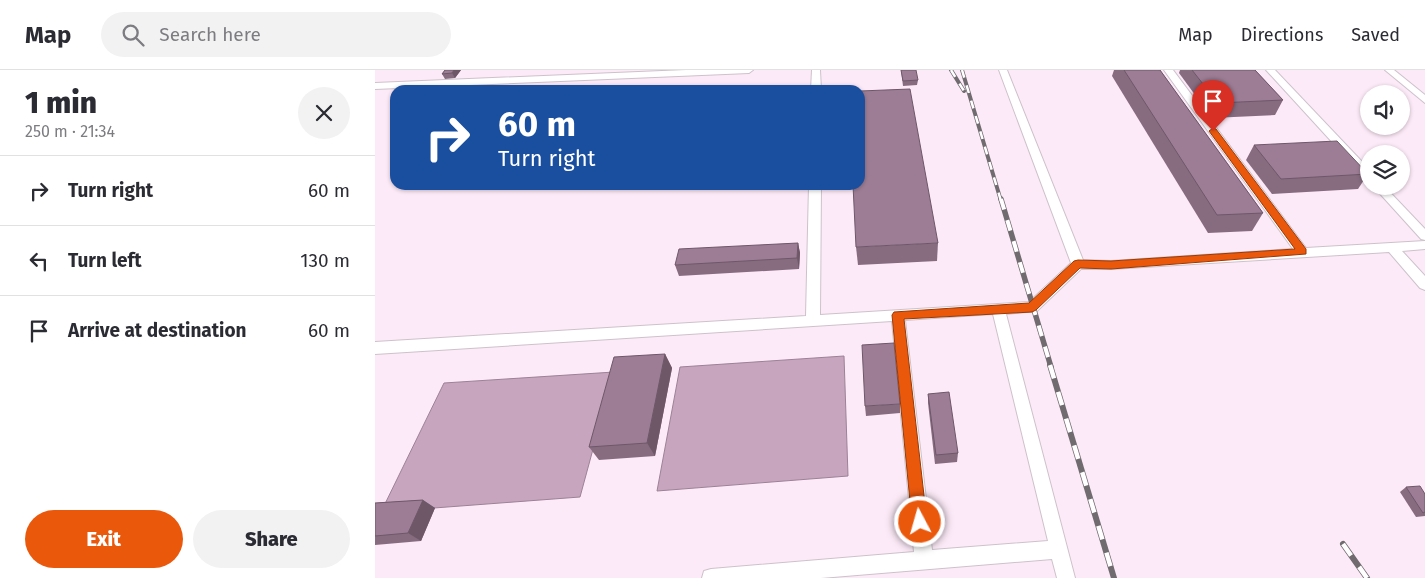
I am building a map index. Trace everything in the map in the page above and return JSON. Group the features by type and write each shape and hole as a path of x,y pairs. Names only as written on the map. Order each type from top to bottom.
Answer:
{"lane":[{"path":"539,85 548,70"},
{"path":"399,85 749,70"},
{"path":"816,70 816,85"},
{"path":"1003,70 1078,264"},
{"path":"1168,70 1302,252"},
{"path":"1270,70 1360,166"},
{"path":"1389,70 1425,100"},
{"path":"375,86 390,85"},
{"path":"813,320 815,190"},
{"path":"1387,195 1425,236"},
{"path":"375,348 1032,307 1078,264 1111,265 1425,245"},
{"path":"1392,247 1425,284"},
{"path":"998,309 1065,578"},
{"path":"898,315 924,560"},
{"path":"711,578 1058,548"}],"shaded area":[{"path":"375,70 1425,70 1425,578 375,578"},
{"path":"844,356 848,476 657,491 680,367"},
{"path":"614,372 580,497 381,512 444,383"}],"building":[{"path":"445,70 454,70 452,73 442,74"},
{"path":"901,70 916,70 918,80 903,81"},
{"path":"1124,70 1160,70 1263,213 1217,215"},
{"path":"1192,70 1255,70 1283,100 1218,103"},
{"path":"910,89 938,243 856,247 853,190 865,190 865,91"},
{"path":"1337,141 1360,165 1360,174 1281,179 1254,145"},
{"path":"798,243 797,258 675,265 679,249"},
{"path":"894,343 900,404 865,406 862,345"},
{"path":"665,354 647,443 589,447 614,357"},
{"path":"949,392 958,453 936,455 928,394"},
{"path":"1420,486 1425,494 1425,512 1423,513 1406,487"},
{"path":"423,500 408,533 375,536 375,503"}],"railway":[{"path":"951,70 964,91"},
{"path":"962,70 1001,201"},
{"path":"1001,199 1051,367"},
{"path":"1050,365 1114,578"},
{"path":"1343,544 1367,578"}],"route":[{"path":"920,522 898,315 1032,307 1078,264 1111,265 1302,252 1213,131"}]}
